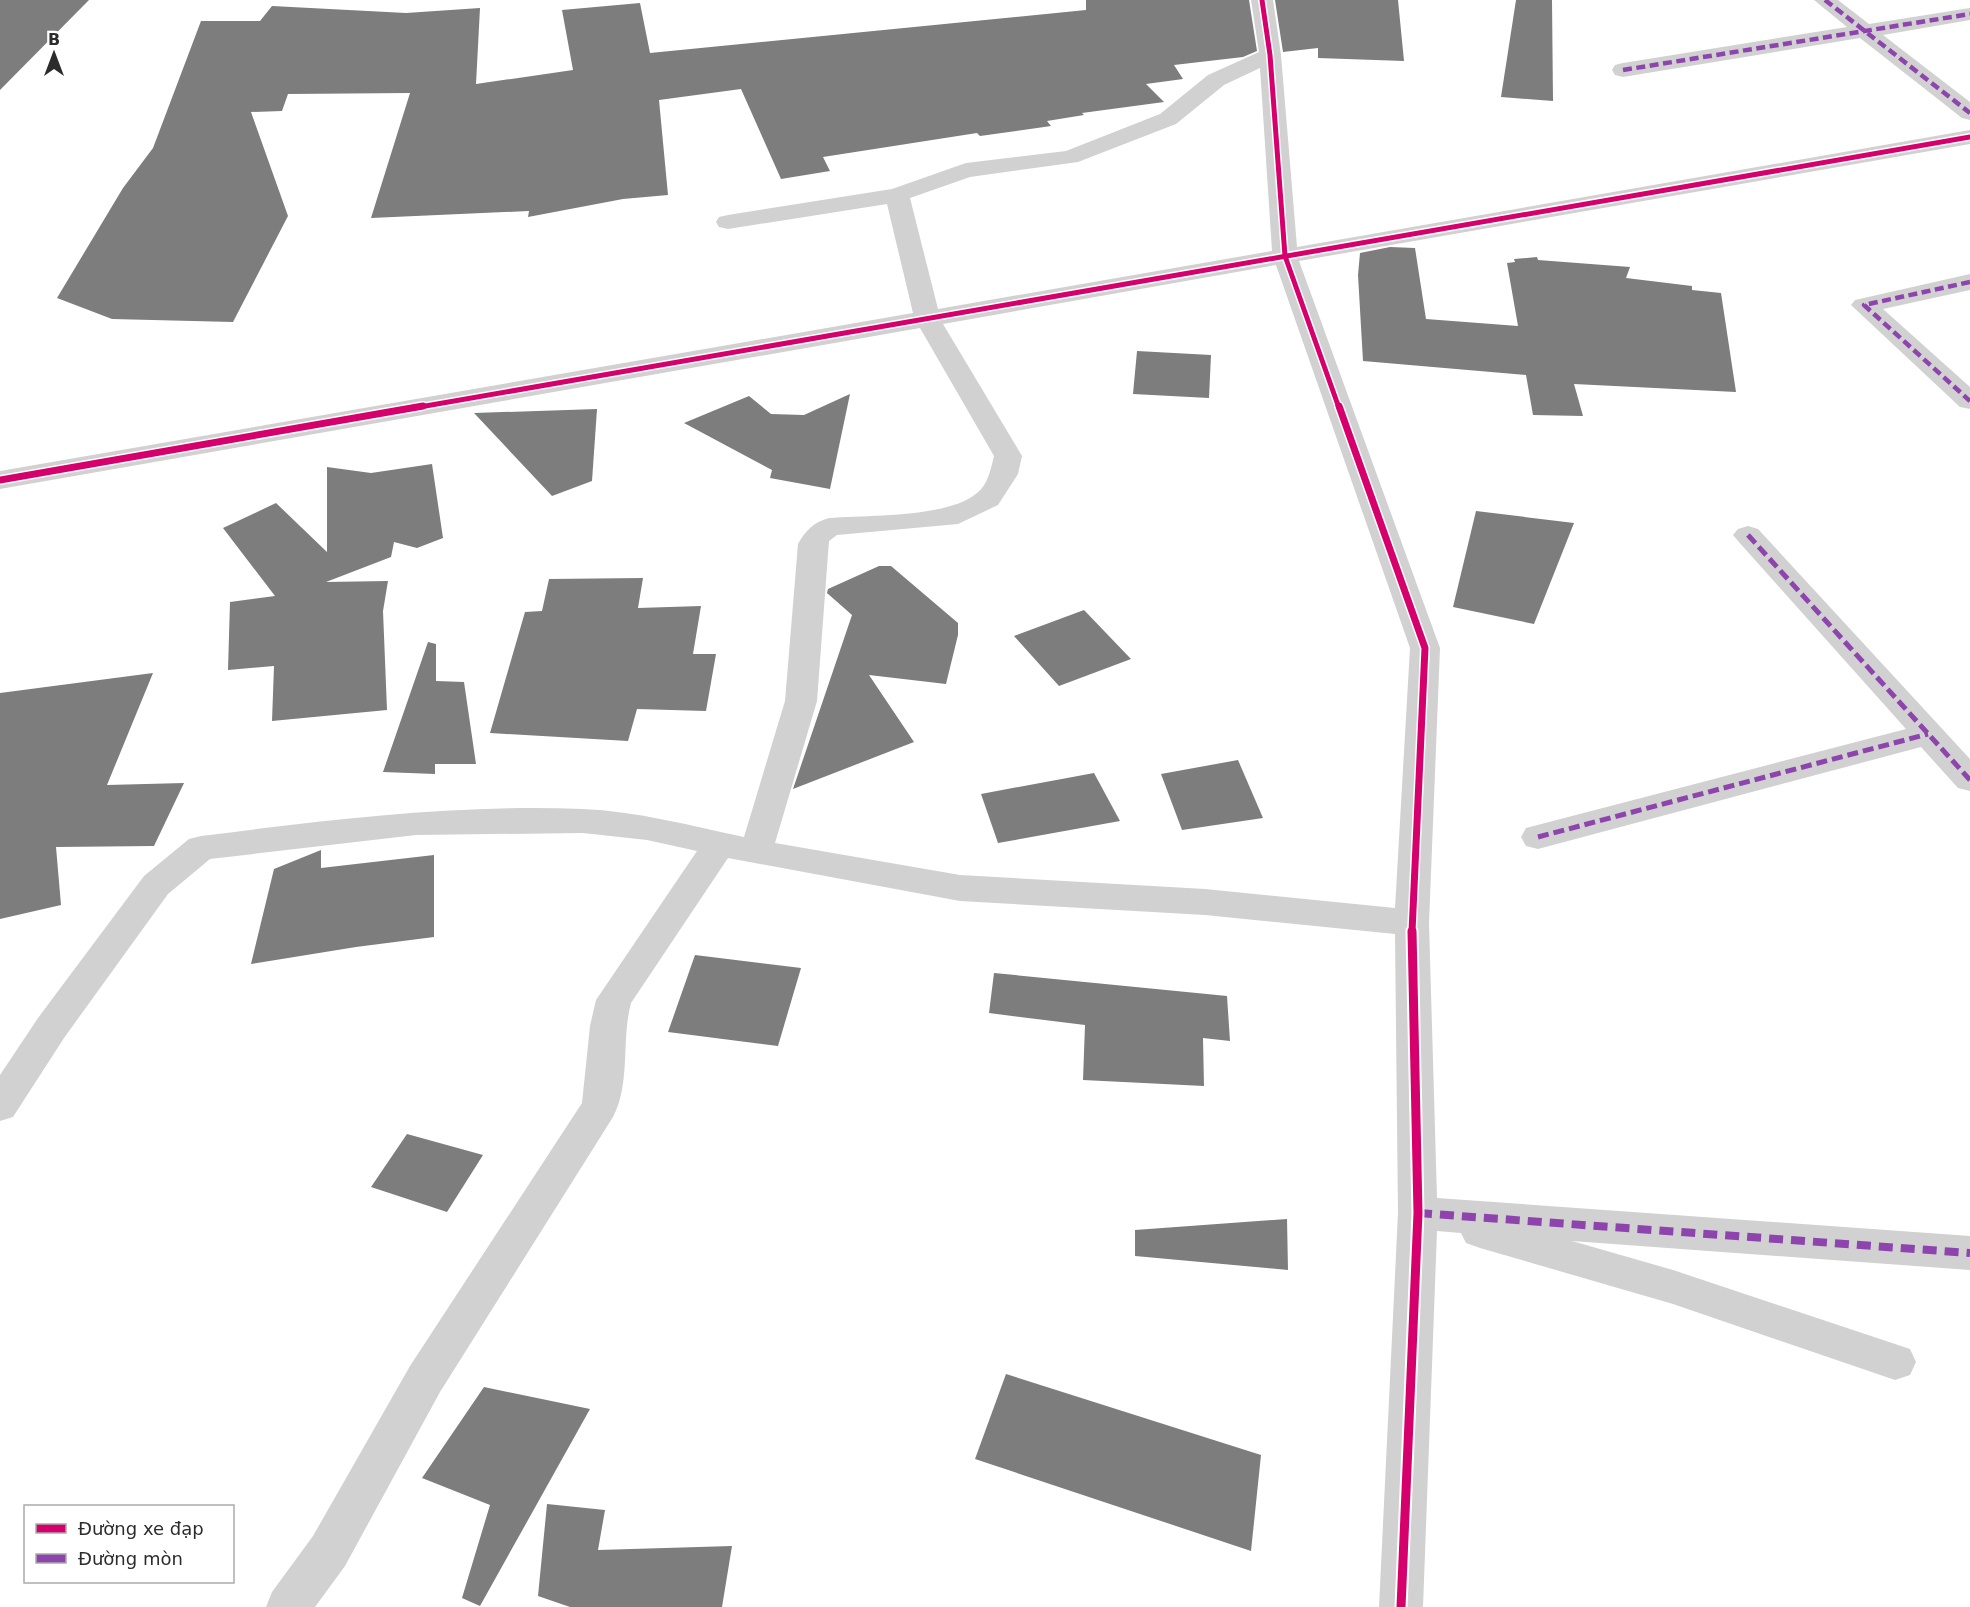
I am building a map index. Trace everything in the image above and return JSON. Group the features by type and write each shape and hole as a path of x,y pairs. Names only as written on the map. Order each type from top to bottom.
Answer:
{"street":[{"path":"1262,0 1270,55 1285,256 1425,648 1412,923 1418,1213 1401,1607"},
{"path":"1826,0 1970,113"},
{"path":"1623,70 1970,14"},
{"path":"728,222 897,195 966,170 1070,157 1168,119 1216,80 1270,55"},
{"path":"0,480 1970,137"},
{"path":"288,1607 329,1551 425,1379 600,1106 606,1085 608,1016 614,1000 738,848 801,701 813,544 817,536 829,527 948,518 988,499 1004,474 1008,456 927,318 897,195"},
{"path":"1970,282 1864,305 1970,400"},
{"path":"1748,535 1970,780"},
{"path":"1539,837 1928,734"},
{"path":"0,1106 51,1028 156,885 201,848 324,832 416,823 583,821 647,828 738,848 960,888 1205,902 1412,923"},
{"path":"1418,1213 1970,1253"},
{"path":"1418,1213 1673,1287 1895,1362"}],"building":[{"path":"0,0 89,0 0,90"},
{"path":"1086,0 1249,0 1257,51 1243,57 1174,65 1183,79 1146,84 1164,102 1082,113 1084,115 1047,121 1051,126 980,136 977,133 823,157 830,171 781,179 741,89 659,100 668,195 623,199 528,217 529,211 371,218 410,93 288,94 282,111 251,112 288,216 233,322 112,319 57,298 123,188 153,148 201,21 260,21 272,6 406,13 480,8 476,84 573,70 562,10 640,3 650,53 1086,10"},
{"path":"1275,0 1398,0 1404,61 1318,58 1318,48 1283,52"},
{"path":"1516,0 1552,0 1553,101 1501,97"},
{"path":"1390,247 1415,248 1426,319 1518,326 1507,263 1515,262 1514,259 1537,257 1538,260 1630,267 1626,278 1692,286 1692,290 1721,293 1736,392 1574,384 1583,416 1533,415 1526,375 1363,361 1358,275 1360,253"},
{"path":"1137,351 1211,355 1209,398 1133,394"},
{"path":"850,394 830,489 770,478 772,470 684,423 749,396 771,414 804,415"},
{"path":"597,409 592,481 552,496 474,413"},
{"path":"432,464 443,538 417,548 394,542 391,557 326,582 388,581 383,611 387,710 272,721 274,666 228,670 230,602 275,596 223,528 276,503 327,552 327,467 371,473"},
{"path":"1476,511 1574,523 1534,624 1453,607"},
{"path":"879,566 891,566 958,623 958,635 946,684 869,675 914,742 793,789 852,615 827,593 828,589"},
{"path":"643,578 638,608 701,606 693,654 716,654 706,711 637,709 628,741 490,733 525,612 542,611 549,579"},
{"path":"1084,610 1131,659 1059,686 1014,636"},
{"path":"428,642 436,644 436,681 464,682 476,764 435,764 435,774 383,772"},
{"path":"153,673 107,785 184,783 154,846 56,847 61,905 0,919 0,693"},
{"path":"1238,760 1263,818 1182,830 1161,774"},
{"path":"1094,773 1120,821 998,843 981,794"},
{"path":"321,850 321,868 434,855 434,937 251,964 274,869"},
{"path":"695,955 801,968 778,1046 668,1032"},
{"path":"994,973 1227,996 1230,1041 1203,1038 1204,1086 1083,1080 1085,1025 989,1013"},
{"path":"407,1134 483,1155 447,1212 371,1187"},
{"path":"1287,1219 1288,1270 1135,1256 1135,1230"},
{"path":"1006,1374 1261,1455 1251,1551 975,1459"},
{"path":"484,1387 590,1409 480,1606 462,1598 490,1505 422,1478"},
{"path":"547,1504 605,1510 598,1550 732,1546 722,1607 570,1607 538,1596"}],"marked path":[{"path":"1825,0 1970,113"},
{"path":"1623,70 1970,14"},
{"path":"1970,282 1864,305 1970,401"},
{"path":"1748,535 1970,780"},
{"path":"1538,837 1928,734"},
{"path":"1418,1213 1970,1253"}],"cycle path":[{"path":"1262,0 1270,55 1285,256 1425,648 1412,923 1418,1213 1401,1607"},
{"path":"0,480 1970,137"}]}
